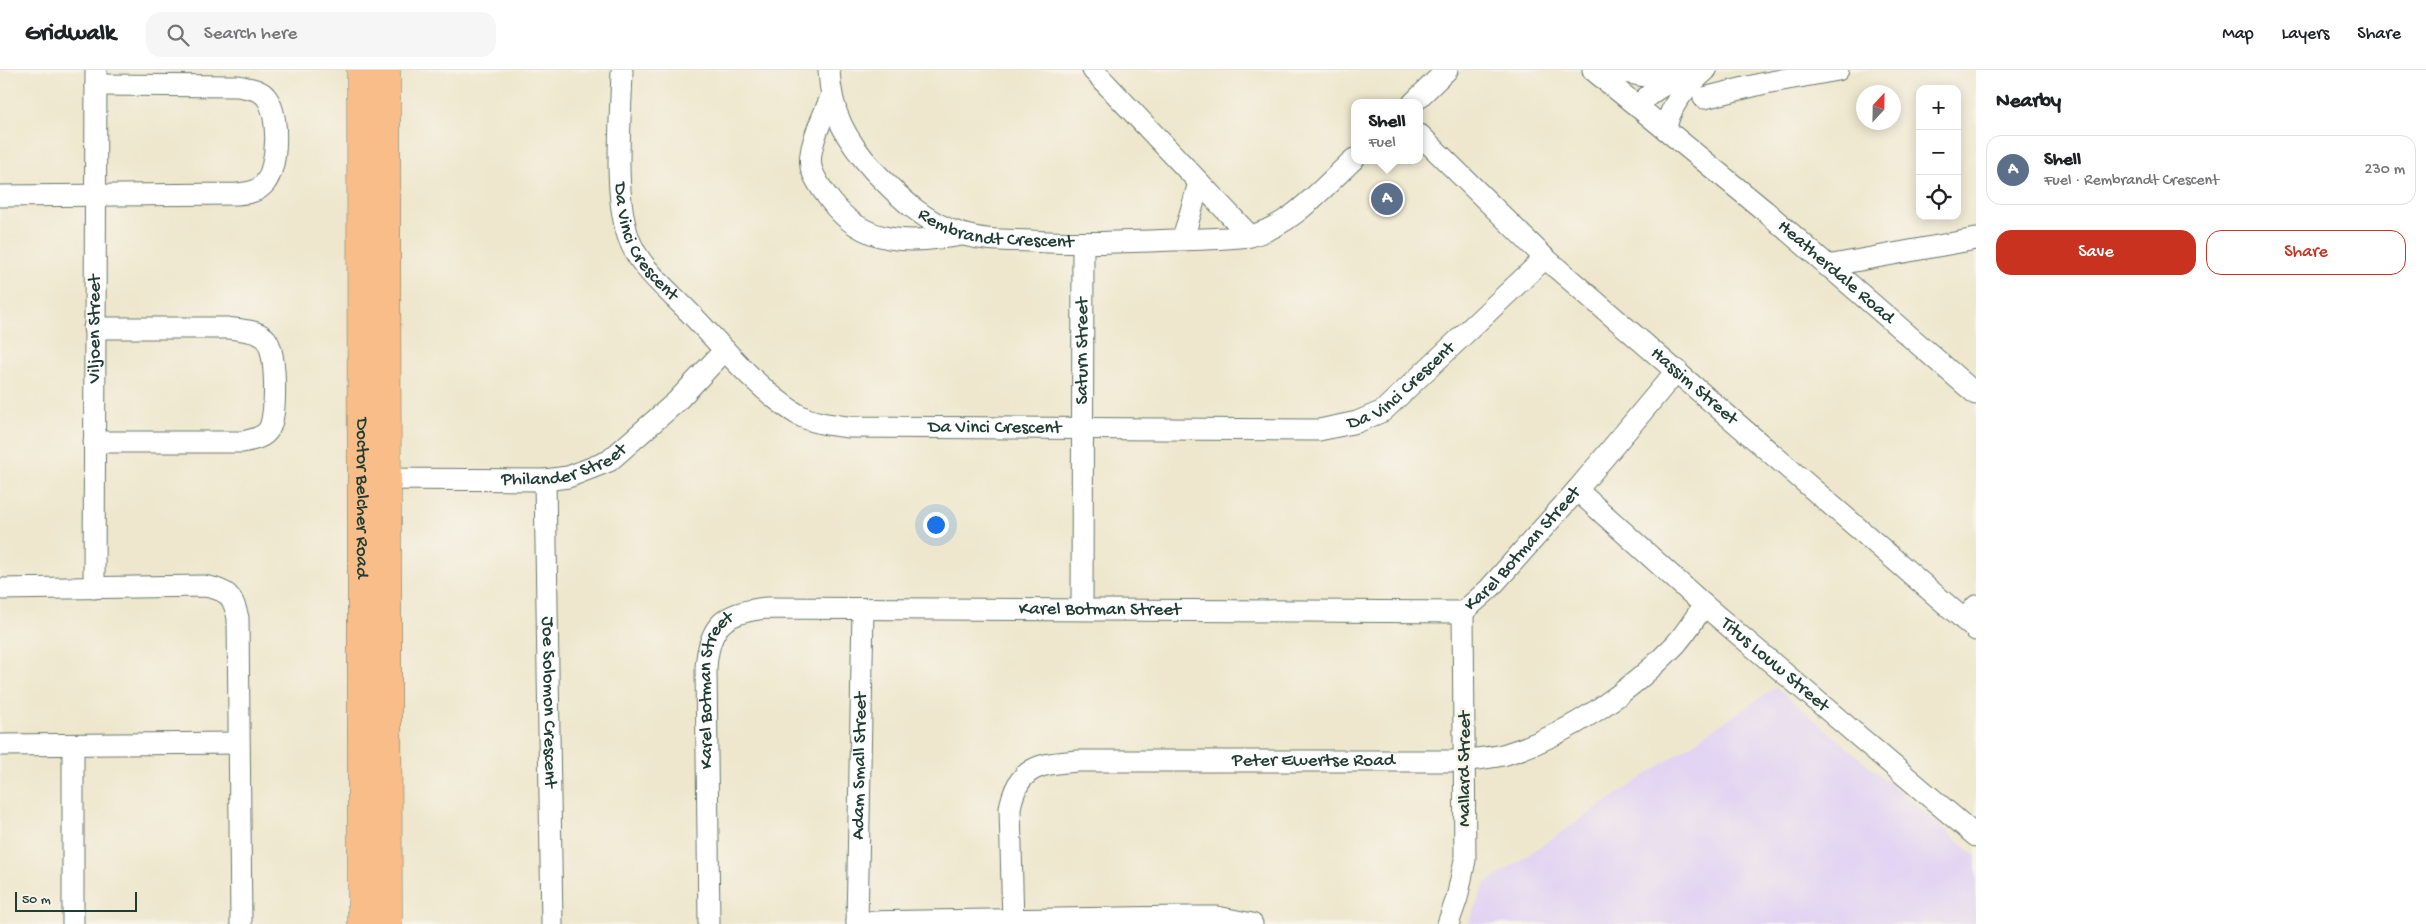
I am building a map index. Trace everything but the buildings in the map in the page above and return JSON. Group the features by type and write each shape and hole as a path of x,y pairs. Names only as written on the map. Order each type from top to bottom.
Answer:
{"main road":[{"name":"Doctor Belcher Road","path":"362,70 362,924"},
{"name":"Doctor Belcher Road","path":"386,70 388,924"}],"street":[{"name":"Da Vinci Crescent","path":"622,70 620,188 628,236 633,248 647,269 725,350 777,400 799,416 822,423 848,427 1319,430 1357,422 1383,410 1545,258"},
{"name":"Rembrandt Crescent","path":"828,70 835,113 844,133 863,159 912,209 935,223 963,235 995,240 1083,244 1250,236 1264,232 1290,216 1351,162"},
{"path":"1093,70 1250,236"},
{"path":"1418,99 1447,70"},
{"name":"Heatherdale Road","path":"1593,70 1667,123 1696,153"},
{"path":"1611,70 1650,76 1699,71"},
{"name":"Heatherdale Road","path":"1611,70 1641,103 1696,153 1976,394"},
{"path":"1704,98 1765,83 1838,70"},
{"path":"1641,103 1663,85 1699,71"},
{"path":"1667,123 1670,111 1699,71"},
{"path":"0,196 237,194 255,191 264,184 272,171 276,127 273,112 266,97 256,90 238,86 96,77"},
{"name":"Viljoen Street","path":"94,588 94,194 96,77"},
{"path":"831,97 812,150 811,166 820,187 837,210 855,226 877,237 888,239 932,239 963,235"},
{"name":"Hassim Street","path":"1423,137 1545,258 1972,619"},
{"path":"1183,240 1199,183"},
{"path":"1827,266 1976,239"},
{"name":"Saturn Street","path":"1082,609 1083,244"},
{"path":"94,328 228,328 248,330 263,336 272,348 274,394 273,418 268,431 259,438 242,442 94,442"},
{"name":"Philander Street","path":"361,480 545,480 568,477 609,461 676,402 725,350"},
{"name":"Karel Botman Street","path":"709,924 706,668 708,647 716,630 730,617 742,610 767,608 863,610 1082,609 1448,614 1463,612 1489,589 1577,490 1677,370"},
{"name":"Joe Solomon Crescent","path":"545,480 552,924"},
{"name":"Titus Louw Street","path":"1577,490 1704,605 1976,836"},
{"path":"0,589 204,586 220,589 228,593 236,608 238,618 241,924"},
{"name":"Peter Ewertse Road","path":"1013,921 1010,808 1013,791 1020,779 1037,766 1078,761 1465,761 1504,754 1531,745 1568,727 1616,696 1676,644 1704,605"},
{"name":"Adam Small Street","path":"857,923 863,610"},
{"name":"Mallard Street","path":"1448,924 1457,898 1465,860 1463,612"},
{"path":"0,745 73,746 238,743"},
{"path":"73,746 73,924"},
{"path":"857,923 1200,917 1252,924"}],"shaded area":[{"path":"1776,687 1976,856 1976,924 1468,924 1485,884"}],"place":[{"name":"Shell","path":"1387,199"}]}
